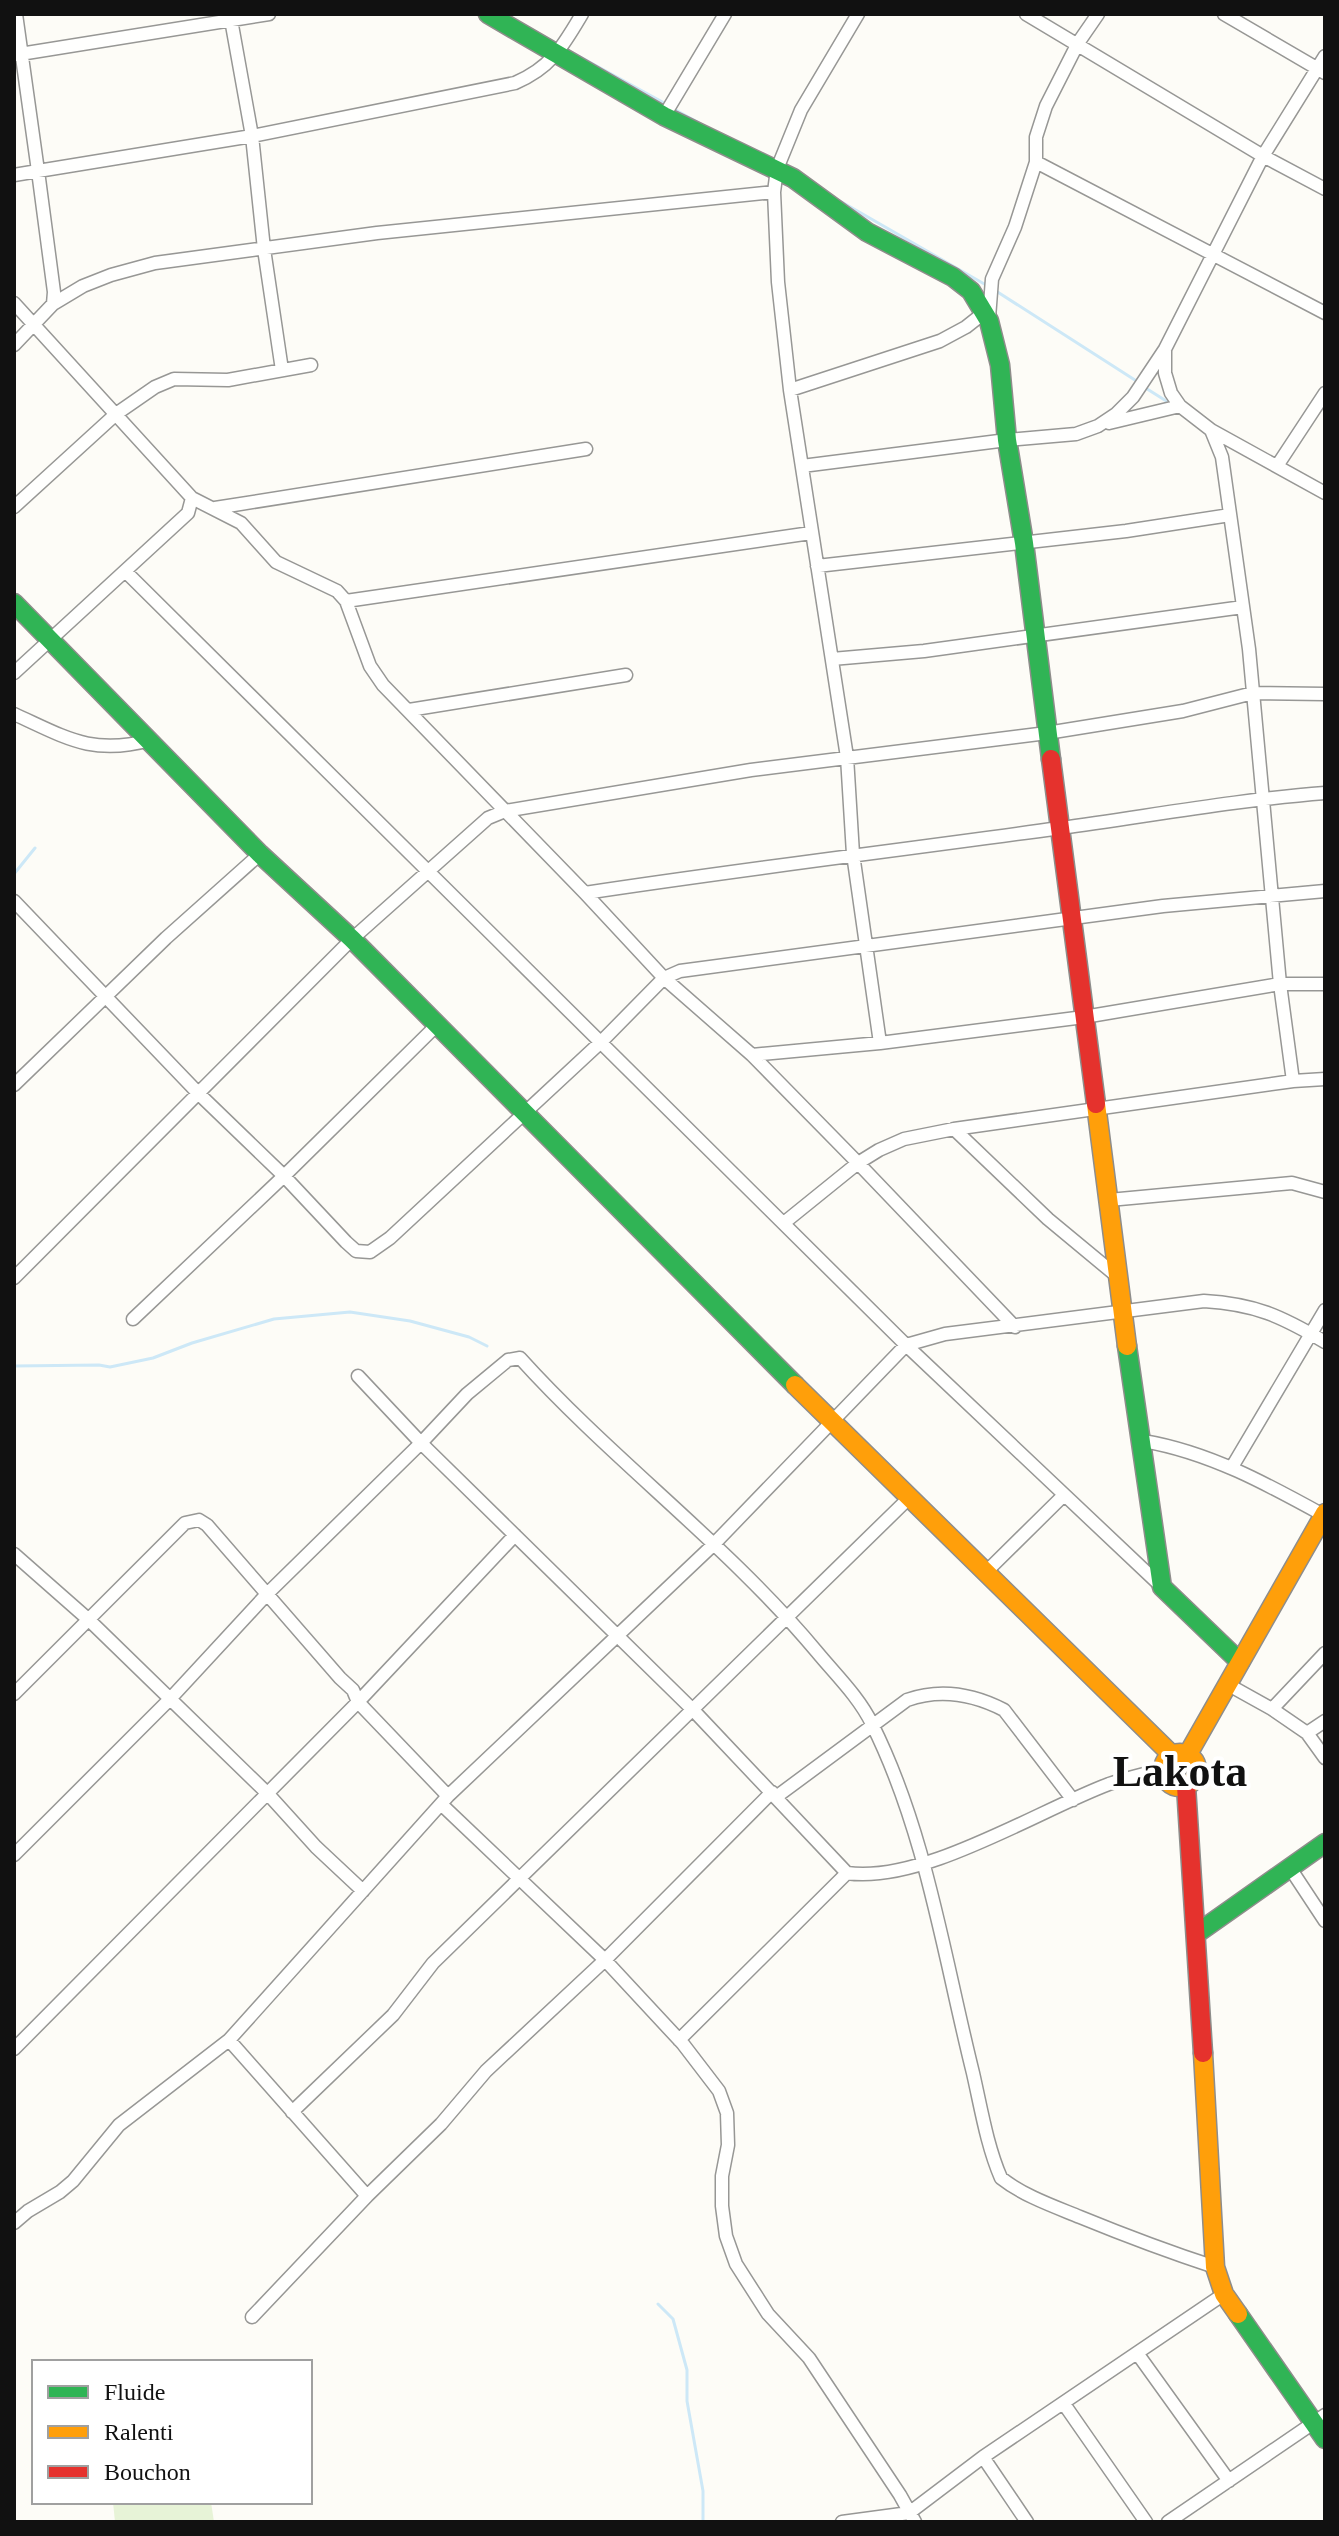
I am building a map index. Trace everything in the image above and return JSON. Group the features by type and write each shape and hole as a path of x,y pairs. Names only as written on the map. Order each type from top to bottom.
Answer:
{"main road":[{"path":"488,14 664,116 793,178 867,232 953,277 971,291 987,316 1000,365 1007,440 1024,543 1122,1313 1162,1587 1240,1662"},
{"path":"14,603 260,854 352,939 524,1114 1174,1759 1195,1761 1198,1771 1194,1780 1186,1786 1171,1784 1165,1778 1174,1759 1227,1684 1325,1515"},
{"path":"1186,1786 1215,2267 1224,2294 1320,2419 1325,2439"},
{"path":"1196,1934 1325,1843"}],"street":[{"path":"16,14 18,54 38,171 53,304"},
{"path":"18,54 231,17 269,14"},
{"path":"14,175 252,136 483,92 530,77 557,56 582,14"},
{"path":"664,116 725,14"},
{"path":"858,14 801,110 777,169 774,192 778,282 790,390 847,757 853,854 880,1043"},
{"path":"1026,14 1263,156 1325,189"},
{"path":"790,390 940,341 987,316 992,279 1015,227 1036,162 1036,137 1046,106 1078,43 1098,14"},
{"path":"1224,14 1320,71"},
{"path":"231,17 252,136 264,249 282,370"},
{"path":"1098,426 1133,397 1165,349 1263,156 1320,71 1325,56"},
{"path":"1036,162 1325,313"},
{"path":"14,345 53,304 83,286 135,267 377,233 774,192"},
{"path":"14,303 192,498 241,523 276,562 337,591 346,601 370,666 383,685 664,978 752,1055 1015,1327"},
{"path":"1165,349 1165,373 1171,393 1180,406 1211,430 1325,493"},
{"path":"14,507 116,414 155,387 174,379 228,380 311,365"},
{"path":"1277,466 1325,393"},
{"path":"802,466 1076,434 1180,406"},
{"path":"1211,430 1222,457 1243,607 1280,984 1293,1081"},
{"path":"215,508 586,449"},
{"path":"14,673 188,513 192,498"},
{"path":"817,566 1024,543 1230,515"},
{"path":"346,601 811,533"},
{"path":"125,571 906,1345 1162,1587"},
{"path":"832,659 1034,636 1243,607"},
{"path":"409,710 626,675"},
{"path":"14,1278 352,939 488,818 505,811 710,776 1047,733 1183,711 1253,693 1325,694"},
{"path":"14,714 81,744 130,745 150,740"},
{"path":"585,893 1261,798 1325,793"},
{"path":"14,1085 166,938 260,854"},
{"path":"14,901 346,1242 356,1251 370,1252 390,1238 524,1114 664,978 694,968 1073,919 1325,891"},
{"path":"752,1055 880,1043 1084,1017 1280,984 1325,984"},
{"path":"133,1319 437,1025"},
{"path":"785,1222 858,1163 904,1139 1097,1108 1325,1079"},
{"path":"954,1129 1048,1219 1118,1277"},
{"path":"1109,1200 1292,1183 1325,1192"},
{"path":"14,2223 73,2181 102,2142 126,2119 229,2040 444,1800 713,1545 831,1419 906,1345 945,1334 1204,1301 1261,1309 1325,1342"},
{"path":"1232,1467 1325,1310"},
{"path":"14,1855 170,1699 268,1593 491,1372 508,1360 520,1358 788,1618 863,1707 899,1790 923,1863 1001,2178 1063,2210 1150,2246 1215,2267"},
{"path":"358,1376 421,1443 694,1711 847,1873 882,1873 923,1863 1174,1759"},
{"path":"1143,1441 1193,1452 1232,1467 1325,1515"},
{"path":"987,1571 1064,1495"},
{"path":"292,2112 393,2015 433,1963 911,1496"},
{"path":"14,1694 185,1523 193,1520 207,1525 353,1690 358,1702 444,1800 605,1960 679,2040 719,2091 727,2113 728,2145 722,2176 722,2206 726,2236 736,2264 768,2314 809,2358 912,2518"},
{"path":"14,2049 358,1702 515,1535"},
{"path":"14,1554 89,1620 363,1891"},
{"path":"1272,1709 1325,1653"},
{"path":"1227,1684 1307,1733 1325,1758"},
{"path":"252,2317 367,2196 441,2124 498,2059 605,1960 774,1794 907,1700 930,1692 968,1696 988,1701 1004,1710 1073,1800"},
{"path":"1307,1733 1325,1721"},
{"path":"1290,1868 1325,1921"},
{"path":"679,2040 847,1873"},
{"path":"229,2040 367,2196"},
{"path":"842,2522 912,2518 983,2457 1224,2294"},
{"path":"1137,2353 1229,2481"},
{"path":"1064,2404 1146,2522"},
{"path":"1168,2522 1320,2419"},
{"path":"983,2457 1027,2522"}],"green space":[{"path":"113,2504 211,2504 214,2522 115,2522"}],"waterway":[{"path":"522,24 557,44"},
{"path":"564,48 666,104"},
{"path":"672,108 701,124"},
{"path":"840,201 986,285"},
{"path":"996,291 1138,382"},
{"path":"1144,387 1171,404"},
{"path":"14,874 35,848"},
{"path":"14,1366 110,1367 153,1358 274,1319 350,1312 410,1321 469,1337 487,1346"},
{"path":"658,2304 673,2319 687,2370 687,2401 703,2491 703,2522"}],"traffic: fast":[{"path":"488,14 664,116 793,178 867,232 953,277 971,291 989,321 1000,365 1007,440 1024,543 1051,759"},
{"path":"14,603 260,854 352,939 795,1385"},
{"path":"1127,1346 1162,1587 1240,1662"},
{"path":"1196,1934 1325,1843"},
{"path":"1238,2314 1325,2439"}],"traffic: slow":[{"path":"1096,1104 1127,1346"},
{"path":"795,1385 1172,1755"},
{"path":"1188,1754 1325,1513"},
{"path":"1180,1753 1192,1758 1197,1770 1192,1782 1180,1787 1168,1782 1163,1770 1168,1758 1180,1753"},
{"path":"1203,2053 1215,2267 1224,2294 1238,2314"}],"traffic: jam":[{"path":"1051,759 1096,1104"},
{"path":"1186,1786 1203,2053"}],"district":[{"name":"Lakota","path":"1180,1771"}]}
